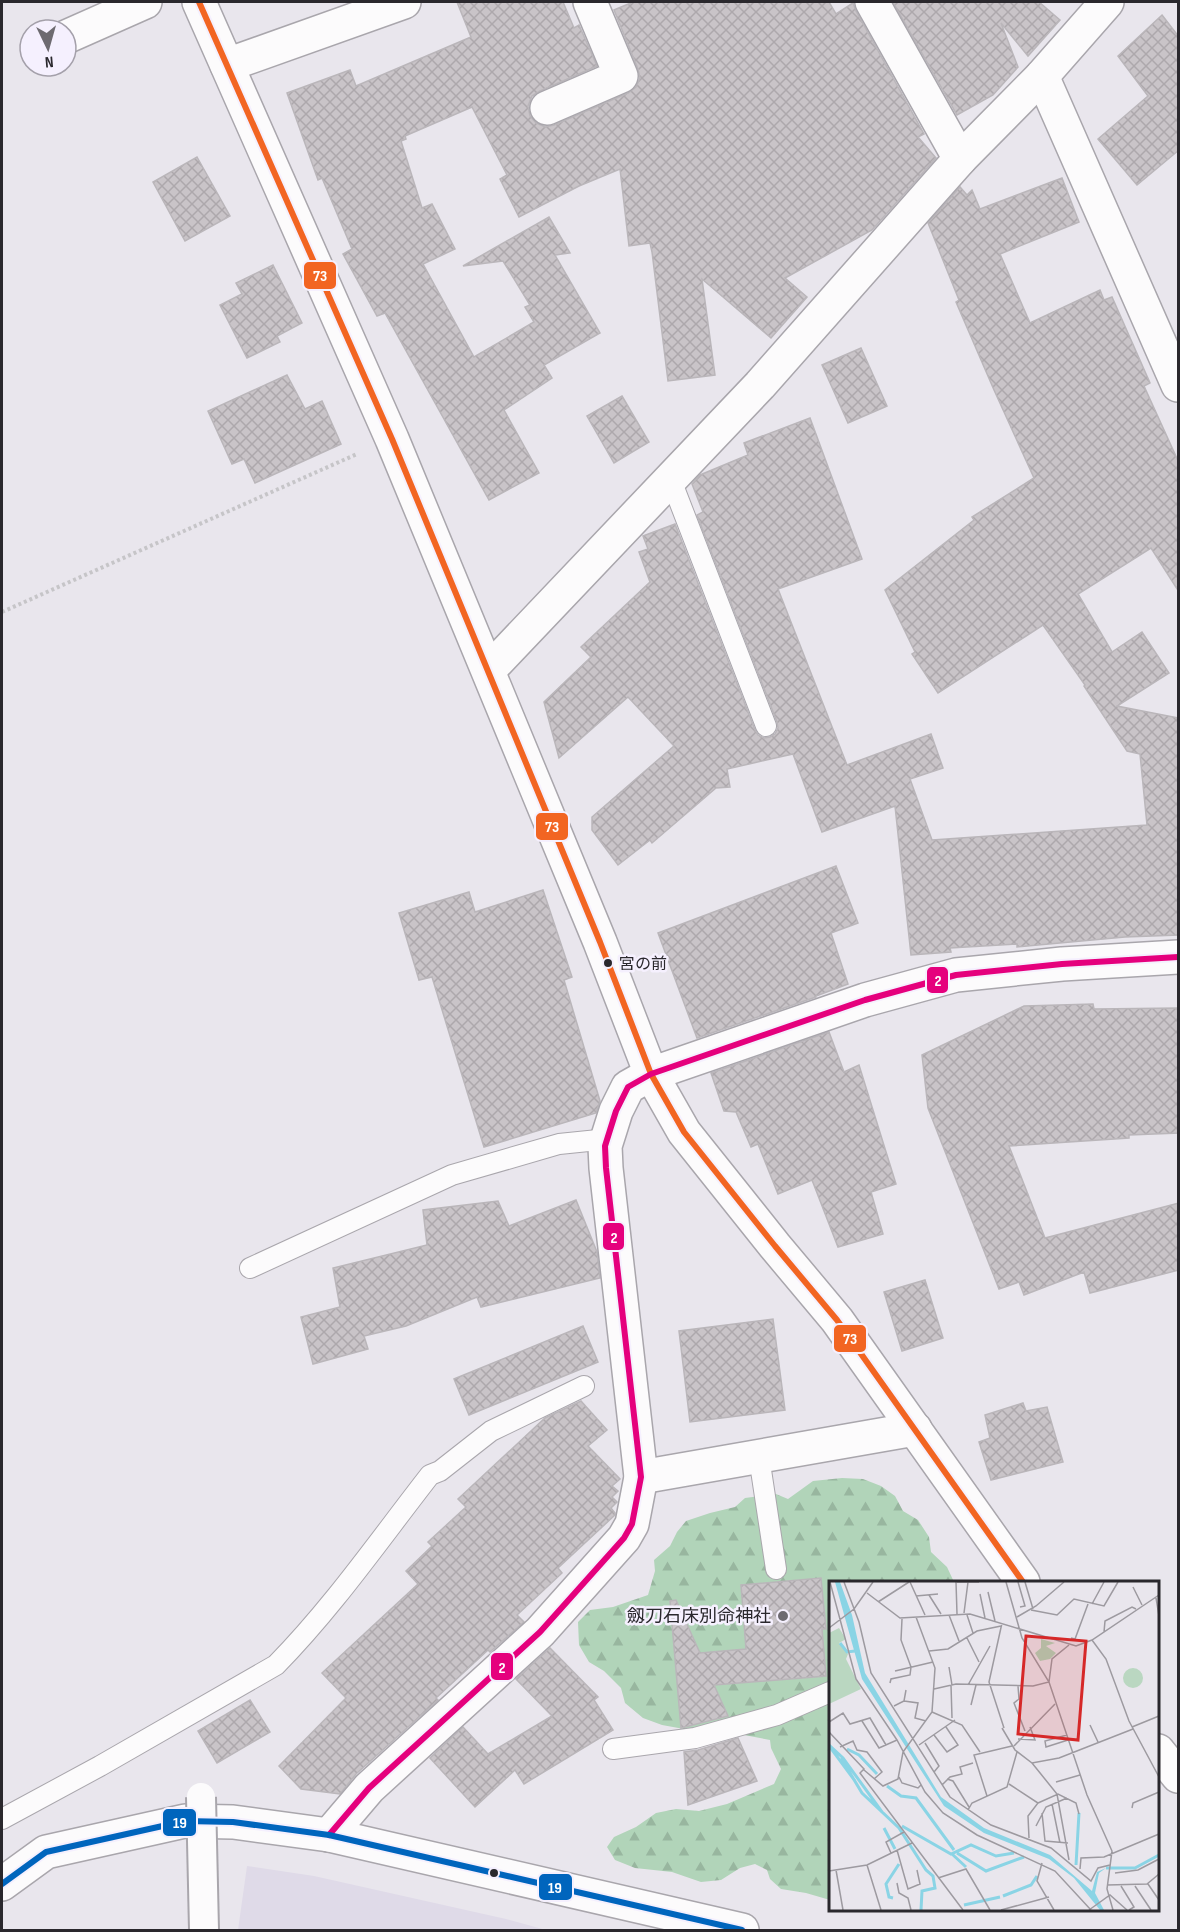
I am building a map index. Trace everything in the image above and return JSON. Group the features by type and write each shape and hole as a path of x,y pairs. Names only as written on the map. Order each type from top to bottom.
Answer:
{"street":[{"path":"78,32 145,2"},
{"path":"199,2 392,439 600,942 651,1074 684,1132 837,1320 1022,1581"},
{"path":"227,65 404,2"},
{"path":"547,108 621,76 590,2"},
{"path":"872,2 960,159"},
{"path":"489,670 760,385 960,159 1042,76 1107,2"},
{"path":"1042,76 1179,385"},
{"path":"329,1835 369,1788 540,1632 624,1538 632,1524 641,1477 605,1146 616,1111 628,1087 651,1074 865,1000 956,975 1062,964 1179,957"},
{"path":"641,1477 915,1429"},
{"path":"1159,1752 1179,1776"},
{"path":"201,1797 204,1930"},
{"path":"2,1884 46,1852 185,1821 233,1822 329,1835 742,1930"}],"lane":[{"path":"671,480 766,726"},
{"path":"250,1268 452,1175 559,1144 608,1139"},
{"path":"2,1819 100,1766 276,1665 298,1643 328,1606 430,1475 440,1471 491,1431 584,1386"},
{"path":"759,1457 776,1569"},
{"path":"613,1749 695,1738 777,1715 829,1693"}],"path":[{"path":"2,612 392,439"}],"shaded area":[{"path":"247,1866 314,1876 546,1930 238,1930"}],"green space":[{"path":"842,1478 863,1479 881,1486 895,1496 903,1511 918,1520 929,1537 931,1552 947,1567 954,1581 829,1581 829,1900 781,1889 770,1879 767,1870 755,1864 740,1868 721,1880 701,1882 672,1872 635,1868 615,1860 607,1847 614,1837 636,1827 656,1813 676,1809 699,1811 727,1804 774,1784 781,1769 771,1748 770,1740 744,1735 695,1731 662,1725 643,1718 625,1703 621,1688 604,1671 589,1662 579,1645 578,1622 590,1610 613,1607 648,1595 655,1571 654,1560 670,1546 686,1521 735,1507 745,1498 776,1494 788,1499 813,1481"}],"building":[{"path":"457,2 563,2 574,28 579,25 597,66 532,96 528,106 530,116 536,123 545,127 628,93 636,87 640,78 638,69 614,10 633,2 829,2 836,14 853,3 924,134 918,137 936,158 872,230 785,278 807,297 771,338 702,279 715,375 668,381 650,243 629,246 620,169 579,186 519,217 500,179 507,175 472,107 405,136 406,139 401,141 422,208 432,204 455,249 423,264 474,357 534,322 525,307 530,305 503,261 463,266 549,217 570,253 555,255 600,333 544,365 552,378 504,410 539,473 489,500 385,313 377,316 343,254 352,249 322,178 318,180 287,93 350,70 356,86 471,37"},
{"path":"893,2 1039,2 1060,20 1028,56 1001,23 1018,67 993,95 957,115"},
{"path":"1162,15 1179,37 1179,150 1137,185 1098,139 1148,96 1118,56"},
{"path":"197,157 230,216 185,241 153,182"},
{"path":"1062,178 1079,222 1000,254 1030,323 1100,290 1104,300 1112,297 1150,383 1144,386 1179,463 1179,592 1151,548 1078,594 1112,652 1142,632 1169,673 1117,706 1179,718 1179,935 1125,937 1017,947 1017,944 950,948 951,952 911,955 895,806 822,832 793,754 727,769 730,787 716,788 652,843 650,840 618,865 592,830 592,817 674,746 628,697 559,758 544,702 591,657 581,647 650,582 639,552 648,549 643,536 675,524 755,730 764,738 775,734 778,728 777,722 697,515 703,512 692,484 700,475 748,455 744,443 810,418 862,559 778,589 847,765 931,734 943,768 910,779 932,840 1147,825 1140,754 1127,751 1043,625 938,693 912,654 915,652 885,590 974,520 972,517 1034,478 956,302 959,300 928,223 960,187 967,195 972,190 980,209"},
{"path":"273,265 302,323 277,336 280,342 247,358 220,305 242,294 236,283"},
{"path":"861,348 887,406 848,423 822,365"},
{"path":"287,375 305,409 322,401 341,444 255,483 244,459 232,464 208,411"},
{"path":"622,396 649,442 614,463 587,416"},
{"path":"836,866 858,923 831,933 848,984 697,1038 658,933"},
{"path":"543,890 572,977 564,980 600,1101 596,1113 484,1147 432,977 419,980 399,913 469,892 475,912"},
{"path":"1093,1004 1094,1009 1179,1008 1179,1133 1129,1135 1129,1138 1009,1146 1045,1238 1179,1203 1179,1270 1090,1293 1084,1272 1024,1295 1019,1282 999,1289 928,1108 922,1055 1024,1006"},
{"path":"829,1032 844,1072 859,1065 896,1184 871,1192 883,1234 838,1247 812,1180 778,1194 758,1144 751,1147 736,1112 724,1111 711,1073"},
{"path":"576,1200 597,1252 600,1278 481,1307 477,1297 406,1326 364,1336 368,1349 313,1364 301,1317 340,1307 333,1268 427,1245 423,1210 498,1201 509,1226"},
{"path":"925,1280 943,1338 902,1351 884,1292"},
{"path":"773,1319 785,1410 690,1422 679,1331"},
{"path":"583,1326 598,1362 469,1415 454,1379"},
{"path":"581,1401 607,1430 588,1446 620,1479 612,1486 618,1491 612,1497 617,1502 611,1508 615,1515 558,1568 562,1573 517,1615 524,1622 490,1652 488,1650 436,1698 438,1700 356,1774 340,1794 301,1789 279,1766 346,1698 322,1673 418,1584 406,1571 432,1546 428,1542 466,1507 458,1499 545,1418"},
{"path":"1023,1403 1026,1411 1047,1407 1063,1462 991,1480 979,1442 990,1438 985,1415"},
{"path":"821,1578 826,1629 822,1629 826,1676 714,1685 728,1716 681,1728 670,1601 676,1600 700,1653 746,1649 741,1585"},
{"path":"550,1648 598,1697 594,1700 613,1730 524,1784 515,1770 475,1807 430,1758 463,1727 488,1754 552,1716 516,1679"},
{"path":"250,1700 270,1732 217,1763 198,1731"},
{"path":"738,1738 757,1781 688,1805 684,1752"}],"transit line":[{"name":"73","path":"199,2 392,439 600,942 651,1074 684,1132 837,1320 1022,1581"},
{"name":"2","path":"329,1835 369,1788 540,1632 624,1538 632,1524 641,1477 605,1146 616,1111 628,1087 651,1074 865,1000 956,975 1062,964 1178,957"},
{"name":"19","path":"2,1884 46,1852 185,1821 233,1822 329,1835 742,1930"}],"place":[{"name":"宮の前","path":"608,963"},
{"name":"劔刀石床別命神社","path":"783,1616"}]}
